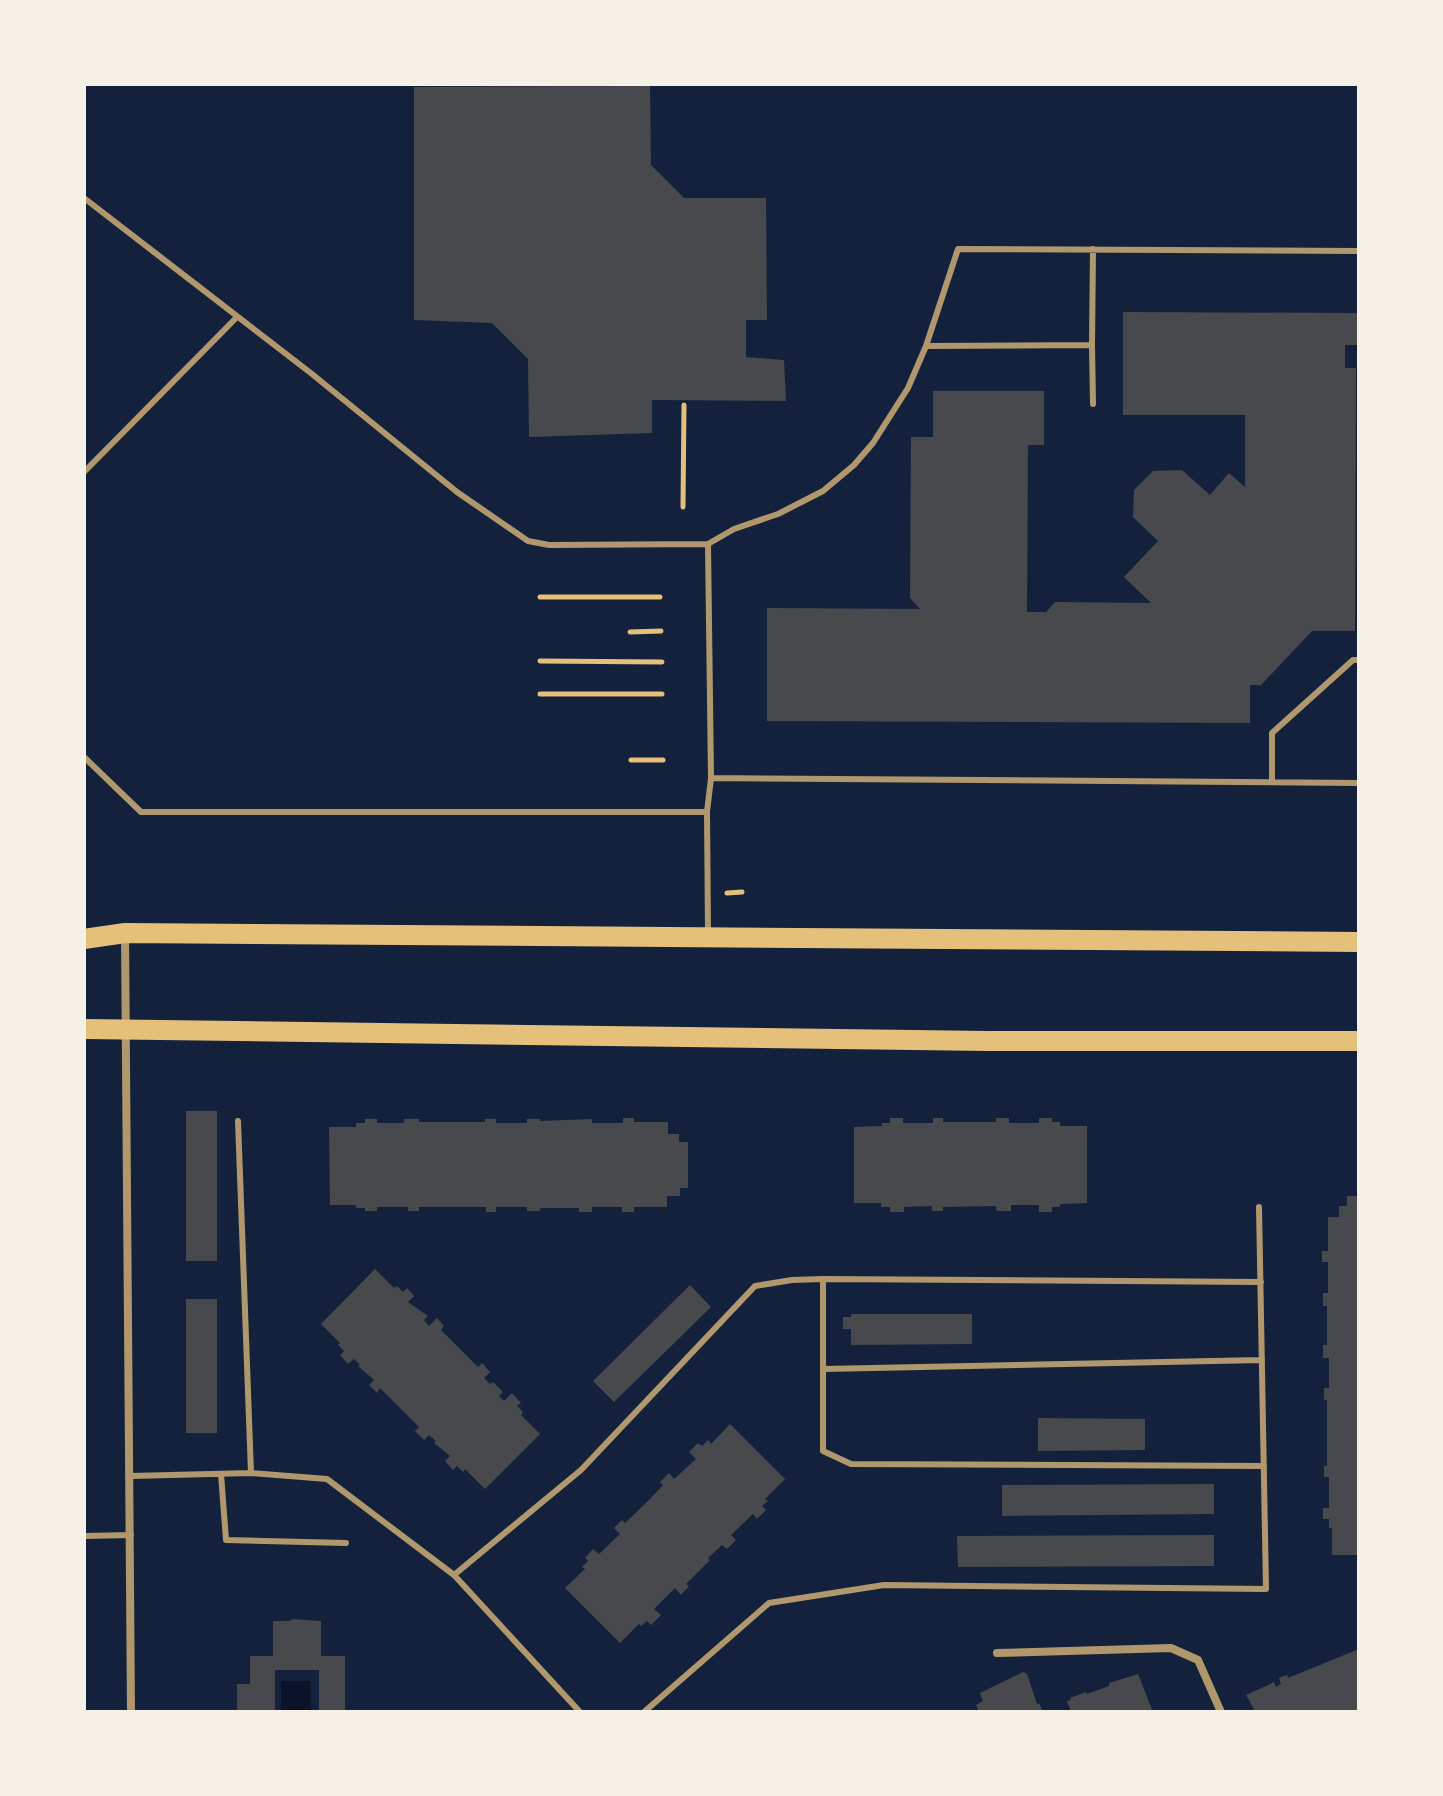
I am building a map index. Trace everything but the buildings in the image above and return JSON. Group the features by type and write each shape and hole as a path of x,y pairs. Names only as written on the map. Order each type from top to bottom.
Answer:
{"main road":[{"path":"84,939 125,933 1359,942"},
{"path":"84,1029 988,1041 1359,1041"}],"street":[{"path":"125,933 131,1712"},
{"path":"997,1653 1171,1648 1198,1660 1221,1712"}],"lane":[{"path":"84,198 457,492 528,541 549,545 708,544 734,529 778,514 823,491 854,465 873,443 908,388 926,346 958,249 1359,251"},
{"path":"1093,249 1093,404"},
{"path":"84,472 237,317"},
{"path":"926,346 1092,345"},
{"path":"708,544 711,778 707,812 708,936"},
{"path":"1272,782 1272,733 1353,660 1359,660"},
{"path":"84,757 141,812 707,812"},
{"path":"711,778 1359,783"},
{"path":"238,1121 251,1473"},
{"path":"644,1712 769,1603 884,1585 1266,1589 1259,1207"},
{"path":"454,1575 581,1470 755,1286 823,1279 1261,1282"},
{"path":"823,1279 823,1451 851,1464 1264,1466"},
{"path":"824,1369 1262,1360"},
{"path":"131,1476 251,1473 327,1479 454,1575 580,1712"},
{"path":"221,1474 226,1540 346,1543"},
{"path":"84,1536 131,1535"}],"path":[{"path":"683,507 684,405"},
{"path":"540,597 660,597"},
{"path":"630,632 661,631"},
{"path":"540,661 662,662"},
{"path":"540,694 662,694"},
{"path":"631,760 663,760"}],"water":[{"path":"281,1681 310,1681 311,1712 281,1712"}]}
